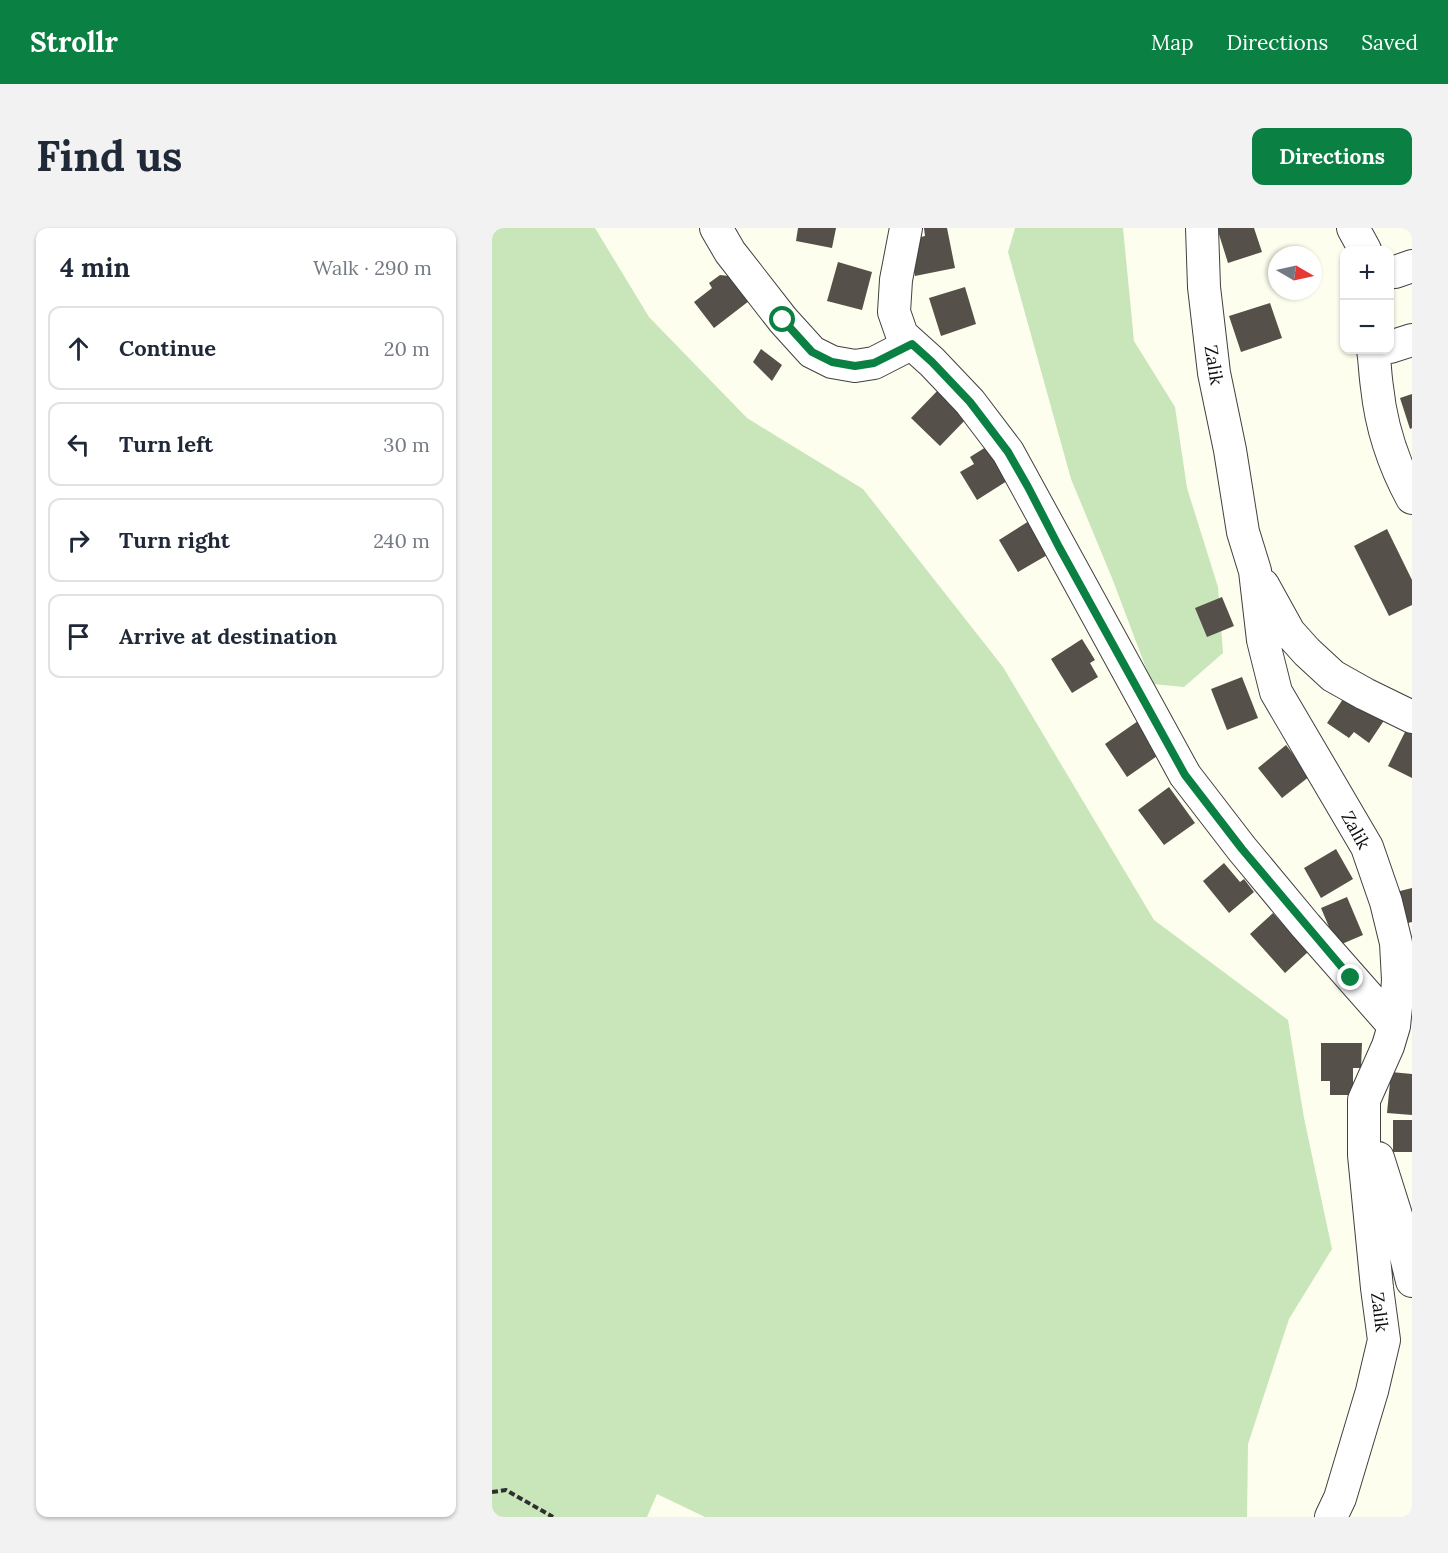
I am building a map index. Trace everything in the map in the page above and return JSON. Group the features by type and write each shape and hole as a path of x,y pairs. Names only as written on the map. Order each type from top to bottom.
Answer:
{"street":[{"path":"716,228 730,252 783,320 812,352 832,362 855,366 874,363 912,344"},
{"path":"906,228 896,280 894,312 902,335 932,362 970,402 1008,452 1185,775 1306,926 1394,1026"},
{"name":"Zalik","path":"1202,228 1204,287 1214,373 1244,532 1255,571 1263,640 1276,692 1367,847 1386,902 1396,943 1398,980 1394,1026 1389,1046 1364,1100 1364,1155 1384,1340 1372,1391 1340,1498 1331,1517"},
{"path":"1351,228 1353,246"},
{"path":"1351,228 1362,246"},
{"path":"1394,271 1412,266"},
{"path":"1394,345 1412,340"},
{"path":"1380,354 1377,389 1384,431 1392,457 1412,498"},
{"path":"1377,389 1390,420 1412,448"},
{"name":"Zalik","path":"1255,571 1289,632 1307,652 1333,676 1412,717"},
{"name":"Zalik","path":"1364,1100 1378,1162 1396,1215 1412,1281"}],"path":[{"path":"492,1492 506,1490 553,1517"}],"green space":[{"path":"492,228 595,228 649,317 747,418 863,489 1003,667 1154,920 1288,1020 1304,1118 1332,1249 1289,1319 1248,1444 1247,1517 705,1517 657,1494 647,1517 492,1517"},
{"path":"1015,228 1123,228 1134,341 1175,407 1187,488 1218,587 1223,653 1184,687 1152,684 1071,479 1008,252"}],"building":[{"path":"798,228 836,228 832,248 796,241"},
{"path":"924,228 947,228 955,268 915,276 907,240 925,236"},
{"path":"1217,228 1254,228 1262,252 1228,263"},
{"path":"838,262 872,272 862,310 827,301"},
{"path":"720,275 729,276 749,301 714,328 694,302 712,288 709,283"},
{"path":"965,287 976,324 941,336 929,298"},
{"path":"1270,303 1282,338 1241,352 1229,316"},
{"path":"761,349 782,365 772,381 753,362"},
{"path":"942,386 971,414 940,446 911,418"},
{"path":"1412,394 1412,428 1410,429 1400,398"},
{"path":"986,447 1007,481 977,500 960,472 974,464 970,457"},
{"path":"1029,521 1049,554 1018,572 999,540"},
{"path":"1387,529 1412,580 1412,605 1389,616 1354,546"},
{"path":"1222,597 1234,626 1207,637 1195,608"},
{"path":"1082,639 1095,660 1090,663 1098,677 1072,693 1051,659"},
{"path":"1242,677 1258,718 1227,730 1211,689"},
{"path":"1349,690 1387,716 1369,743 1354,732 1349,738 1327,723"},
{"path":"1138,721 1160,754 1127,777 1105,744"},
{"path":"1410,722 1412,723 1412,778 1388,766"},
{"path":"1286,745 1310,776 1282,798 1258,768"},
{"path":"1169,787 1195,823 1164,845 1138,810"},
{"path":"1336,849 1353,879 1321,898 1304,868"},
{"path":"1224,863 1240,882 1244,879 1254,892 1229,913 1203,881"},
{"path":"1412,888 1412,922 1404,924 1396,892"},
{"path":"1347,897 1363,935 1337,946 1321,908"},
{"path":"1273,913 1308,952 1285,973 1250,934"},
{"path":"1321,1043 1362,1043 1361,1068 1353,1068 1353,1095 1330,1095 1330,1081 1321,1081"},
{"path":"1391,1072 1412,1074 1412,1115 1387,1113"},
{"path":"1393,1120 1412,1120 1412,1152 1393,1152"}],"route":[{"path":"783,320 812,352 832,362 855,366 874,363 912,344 970,402 1008,452 1185,775 1242,849 1351,978"}]}
